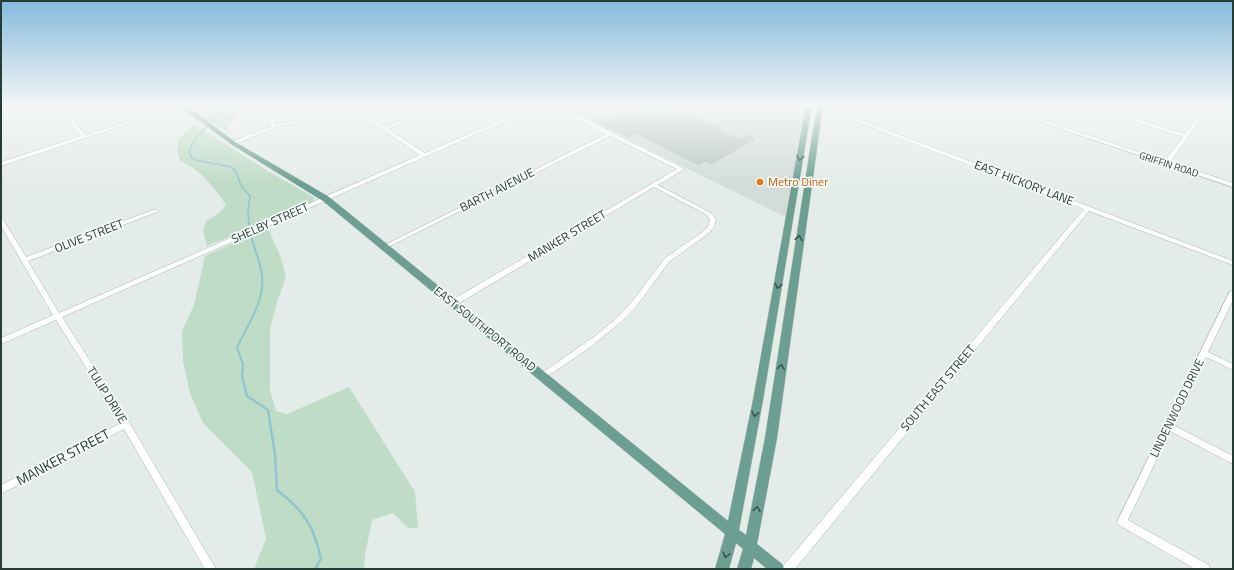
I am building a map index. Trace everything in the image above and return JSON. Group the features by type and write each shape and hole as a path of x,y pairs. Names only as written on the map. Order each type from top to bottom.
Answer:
{"main road":[{"name":"EAST SOUTHPORT ROAD","path":"216,132 326,199 777,569"},
{"path":"722,569 732,533 770,329 804,132"},
{"path":"744,569 750,547 771,438 815,132"}],"street":[{"path":"80,132 85,137"},
{"path":"1,164 102,132"},
{"path":"233,143 263,132"},
{"path":"388,132 425,156"},
{"name":"SHELBY STREET","path":"1,341 480,132"},
{"path":"605,132 610,134"},
{"name":"EAST HICKORY LANE","path":"887,132 1233,263"},
{"name":"GRIFFIN ROAD","path":"1072,132 1233,185"},
{"path":"1172,132 1186,136"},
{"path":"1166,163 1189,132"},
{"name":"MANKER STREET","path":"453,303 681,169 610,134"},
{"name":"BARTH AVENUE","path":"384,247 610,134"},
{"path":"542,377 599,336 621,318 635,303 663,265 676,253 712,227 713,220 706,212 654,185"},
{"name":"SOUTH EAST STREET","path":"788,569 1088,208"},
{"name":"OLIVE STREET","path":"24,260 155,211"},
{"name":"TULIP DRIVE","path":"1,221 57,316 126,424 212,569"},
{"name":"LINDENWOOD DRIVE","path":"1205,569 1122,522 1233,293"},
{"path":"1204,354 1233,366"},
{"name":"MANKER STREET","path":"1,490 126,424"},
{"path":"1168,426 1233,460"}],"shaded area":[{"path":"612,132 800,132 786,217"}],"green space":[{"path":"186,132 206,132 268,171 315,198 311,203 207,246 203,231 206,221 218,214 226,205 201,174 180,160 177,150 178,140"},
{"path":"268,228 281,258 286,277 277,302 270,329 270,390 276,411 287,414 349,387 415,492 418,528 408,528 393,513 372,520 365,555 364,569 254,569 266,539 252,472 203,423 190,393 183,361 182,331 194,305 205,256"}],"building":[{"path":"617,132 720,132 739,140 748,135 755,139 711,164 705,161 699,165 635,133 628,137"}],"waterway":[{"path":"202,132 195,139 189,152 192,158 231,167 235,170 242,187 250,196 248,213 249,225"},
{"path":"242,376 243,364 237,348 258,304 262,285 261,269 249,224"},
{"path":"242,376 247,396 268,410 275,455 277,490 301,512 311,528 321,559 315,569"}],"place":[{"name":"Metro Diner","path":"760,182"}]}
